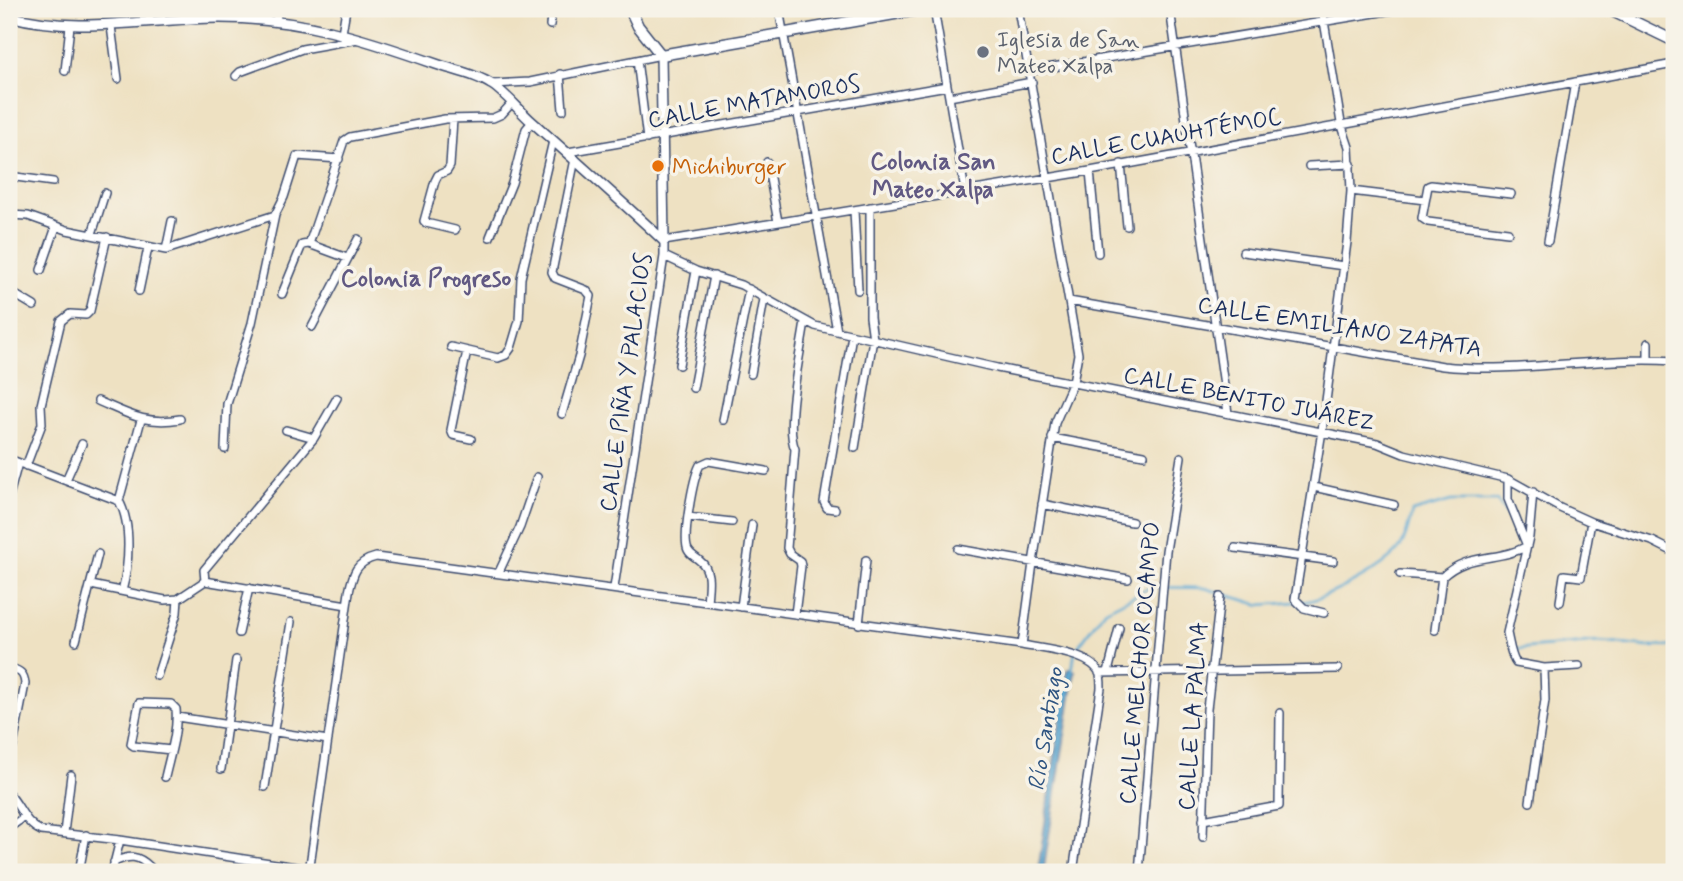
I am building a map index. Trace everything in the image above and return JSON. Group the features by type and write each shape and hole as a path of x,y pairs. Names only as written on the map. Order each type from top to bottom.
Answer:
{"main road":[{"path":"631,9 638,26 661,55 923,9"},
{"path":"1608,9 1674,41"}],"street":[{"path":"149,9 150,22"},
{"path":"276,9 277,21"},
{"path":"342,33 346,9"},
{"path":"550,25 552,9"},
{"path":"779,9 836,331"},
{"path":"934,9 965,191"},
{"path":"1018,9 1078,354 1073,382 1055,423 1052,438 1022,645"},
{"path":"1170,9 1228,413"},
{"path":"1322,9 1341,123 1351,164 1344,266 1296,601 1304,607 1324,613"},
{"path":"1030,71 1399,9"},
{"path":"9,16 44,24 70,26 111,26 219,18 277,21 342,33 492,84 530,82 661,55"},
{"path":"65,71 70,26"},
{"path":"111,26 118,79"},
{"path":"236,76 302,49 359,38"},
{"name":"CALLE PIÑA Y PALACIOS","path":"614,588 664,256 661,55"},
{"path":"637,60 647,139"},
{"name":"CALLE CUAUHTÉMOC","path":"664,241 1090,171 1674,64"},
{"path":"560,75 563,110"},
{"path":"949,97 1031,82"},
{"path":"1548,241 1575,82"},
{"path":"492,84 664,241"},
{"name":"CALLE MATAMOROS","path":"571,155 947,86"},
{"path":"309,244 344,141 351,137 453,119 494,118 511,104"},
{"path":"453,119 450,166 447,172 438,175 435,181 424,220 426,223 455,230"},
{"path":"490,237 512,183 526,130 532,122"},
{"path":"451,347 498,358 506,355 511,348 519,321 521,278 553,141"},
{"path":"562,414 579,356 591,296 586,290 555,278 552,272 571,155"},
{"path":"225,449 227,404 252,323 275,215 284,197 297,156 338,159"},
{"path":"767,162 778,222"},
{"path":"1121,164 1127,226"},
{"path":"1309,166 1351,164"},
{"path":"1090,171 1098,253"},
{"path":"9,176 53,182"},
{"path":"1508,232 1424,221 1422,218 1424,200 1428,186 1431,185 1511,194"},
{"path":"1351,191 1424,200"},
{"path":"92,234 105,193"},
{"path":"855,448 873,340 870,317 870,207"},
{"path":"854,209 858,290"},
{"path":"9,215 28,216 56,227 166,250 275,215"},
{"path":"166,250 172,221"},
{"path":"41,270 56,227"},
{"path":"9,496 42,424 41,405 61,321 70,314 86,315 90,311 107,237"},
{"path":"312,327 358,239"},
{"path":"282,293 302,245 309,244 347,258"},
{"path":"139,290 148,248"},
{"path":"1243,252 1344,266"},
{"name":"CALLE BENITO JUÁREZ","path":"664,256 696,271 749,289 805,322 836,331 1377,443 1404,454 1508,479 1543,500 1591,522 1652,541 1673,551 1674,541"},
{"path":"1674,269 1674,279"},
{"path":"680,365 696,271"},
{"path":"693,388 714,276"},
{"path":"723,420 749,289"},
{"path":"9,291 34,306"},
{"path":"751,374 765,299"},
{"name":"CALLE EMILIANO ZAPATA","path":"1069,301 1479,370 1625,359 1674,360"},
{"path":"795,614 801,566 800,561 789,554 788,548 794,449 790,440 805,322"},
{"path":"835,509 827,508 824,502 852,335"},
{"path":"1648,343 1648,360"},
{"path":"467,351 451,430 453,435 471,439"},
{"path":"205,581 204,570 313,438 337,398"},
{"path":"98,401 141,420 162,422 180,419"},
{"path":"122,591 128,562 125,524 119,501 141,420"},
{"path":"286,430 313,438"},
{"path":"1052,438 1144,455"},
{"path":"66,481 82,444"},
{"name":"CALLE MELCHOR OCAMPO","path":"1139,872 1166,551 1181,457"},
{"path":"9,459 119,501"},
{"path":"707,601 709,573 703,563 686,547 696,472 700,465 709,461 766,471"},
{"path":"499,572 520,527 537,477"},
{"path":"1508,479 1508,499 1522,549"},
{"path":"1314,487 1394,505"},
{"path":"1533,492 1507,633 1512,657 1521,666 1579,666"},
{"path":"1042,504 1132,522"},
{"path":"688,517 732,522"},
{"path":"1560,602 1564,575 1581,577 1591,522"},
{"path":"741,607 752,525"},
{"path":"1235,548 1333,561"},
{"path":"958,549 1128,579"},
{"path":"1435,630 1442,577 1454,566 1480,557 1522,549"},
{"path":"76,641 98,555"},
{"path":"9,794 24,817 41,831 120,840 309,871 347,605 355,569 365,560 376,557 1022,645 1081,658 1103,672 1338,669"},
{"path":"859,624 866,560"},
{"path":"1400,574 1442,577"},
{"path":"91,585 165,600 178,599 205,581 347,605"},
{"path":"239,633 249,588"},
{"name":"CALLE LA PALMA","path":"1203,837 1207,709 1220,597"},
{"path":"157,676 177,613 178,599"},
{"path":"265,787 291,621"},
{"path":"1073,872 1103,672 1119,628"},
{"path":"221,769 236,660"},
{"path":"9,667 21,671 25,684 13,746 9,752"},
{"path":"1530,802 1545,700 1544,668"},
{"path":"165,777 171,750 177,717 174,705 139,703 131,744 171,750"},
{"path":"1203,820 1279,806 1280,713"},
{"path":"177,717 328,740"},
{"path":"64,833 71,775"},
{"path":"9,828 24,817"},
{"path":"79,872 86,835"},
{"path":"112,872 120,840"},
{"path":"114,862 134,856 141,858 150,867"}],"water":[{"path":"1068,669 1075,671 1043,872 1038,872"}],"waterway":[{"name":"Río Santiago","path":"1302,602 1325,596 1368,574 1392,557 1404,541 1412,512 1451,501 1497,501 1516,527"},
{"name":"Río Santiago","path":"1072,671 1075,651 1104,611 1151,587 1205,588 1260,605 1295,602"},
{"name":"Río Santiago","path":"1512,645 1516,649 1599,642 1649,647 1674,646"}],"place":[{"name":"Iglesia de San Mateo Xalpa","path":"983,52"},
{"name":"Michiburger","path":"658,166"}],"district":[{"name":"Colonia San Mateo Xalpa","path":"933,175"},
{"name":"Colonia Progreso","path":"426,278"}]}
